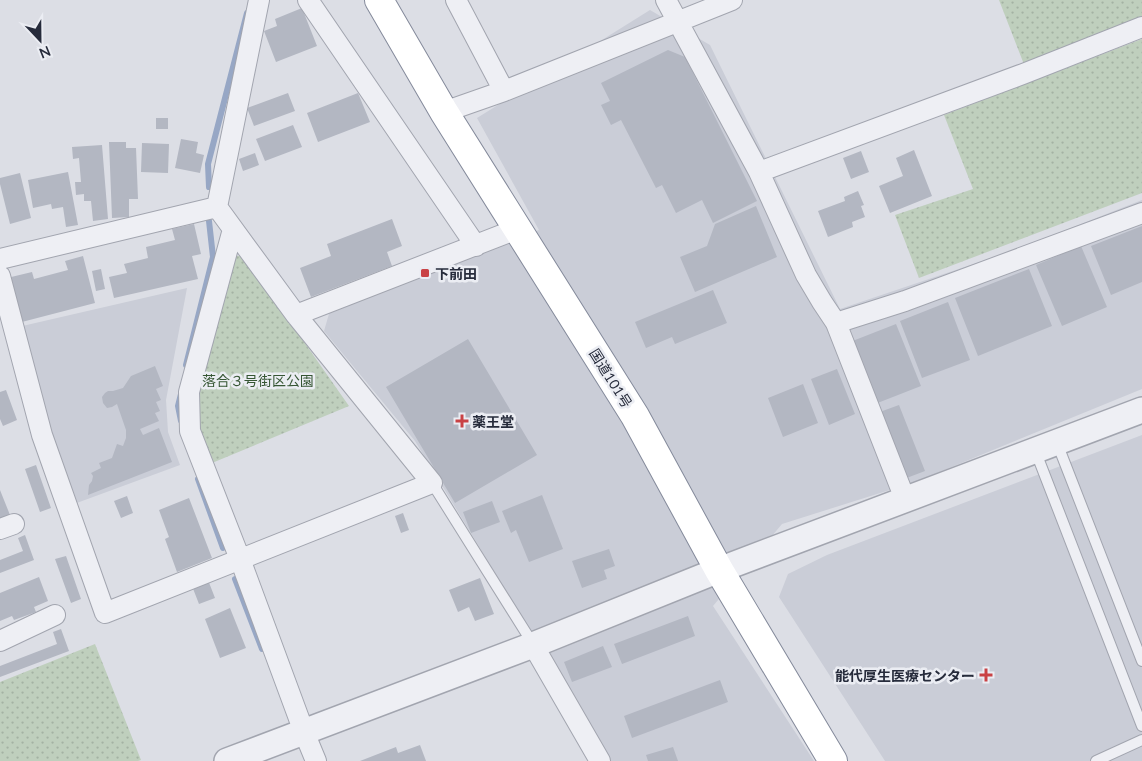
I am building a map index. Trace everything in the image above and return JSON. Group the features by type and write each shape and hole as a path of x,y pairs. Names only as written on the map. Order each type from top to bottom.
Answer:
{"highway":[{"name":"国道101号","path":"379,0 444,112 635,416 719,570 833,761"}],"street":[{"path":"0,276 42,435 105,614 432,483 296,315 217,207 259,0"},
{"path":"308,0 476,246"},
{"path":"456,0 504,91"},
{"path":"666,0 760,172 806,274 836,323 906,499"},
{"path":"444,112 504,91 732,0"},
{"path":"760,172 1024,74 1142,27"},
{"path":"0,258 217,207"},
{"path":"836,323 905,301 1142,212"},
{"path":"233,229 189,392 190,431 316,761"},
{"path":"296,315 518,229"},
{"path":"227,761 533,645 719,570 1142,410"},
{"path":"0,641 55,615"},
{"path":"533,645 600,761"}],"lane":[{"path":"1046,446 1142,661"},
{"path":"1046,446 1142,726"},
{"path":"432,483 533,645"},
{"path":"1096,761 1142,740"}],"shaded area":[{"path":"650,10 710,45 840,309 1015,250 1142,200 1142,389 915,482 782,524 713,606 814,761 609,761 415,441 324,331 331,307 539,230 477,118"},
{"path":"187,288 166,400 168,432 180,465 74,504 47,431 18,327"},
{"name":"能代厚生医療センター","path":"1142,435 1142,761 885,761 779,597 788,574 827,555"}],"green space":[{"path":"999,0 1142,0 1142,19 1025,67"},
{"path":"1142,39 1142,193 919,278 895,215 973,189 944,115"},
{"name":"落合３号街区公園","path":"243,255 349,406 212,463 196,422 195,379 231,257"},
{"path":"95,644 141,760 0,761 0,682"}],"building":[{"path":"302,8 317,46 276,62 264,31 277,26 275,19"},
{"path":"668,50 685,57 757,201 713,223 702,200 676,213 662,185 656,188 621,120 611,125 601,105 610,101 601,83"},
{"path":"288,93 295,111 254,126 247,108"},
{"path":"358,93 370,122 318,142 307,113"},
{"path":"156,118 168,118 168,129 156,129"},
{"path":"293,125 302,147 265,161 256,139"},
{"path":"181,139 198,142 196,153 204,155 200,173 175,168"},
{"path":"109,142 126,142 126,148 136,148 138,199 129,199 129,217 112,218"},
{"path":"142,143 169,144 168,173 141,172"},
{"path":"102,145 108,219 93,221 91,201 84,201 84,194 76,195 75,182 81,182 79,158 73,159 72,147"},
{"path":"914,150 932,196 890,213 879,186 903,176 896,158"},
{"path":"861,151 869,172 851,179 843,158"},
{"path":"255,153 259,165 243,171 239,159"},
{"path":"68,172 78,225 66,227 63,207 52,209 51,204 33,208 28,180"},
{"path":"20,173 31,218 10,224 0,178"},
{"path":"858,191 864,205 861,206 865,217 852,222 853,227 828,237 818,211 845,201 844,197"},
{"path":"756,206 777,257 695,292 680,257 707,246 715,224"},
{"path":"392,219 402,246 387,252 392,266 311,297 300,268 331,256 327,244"},
{"path":"194,224 201,254 192,256 198,279 114,298 109,277 127,273 124,264 148,258 146,247 175,240 172,229"},
{"path":"1142,226 1142,282 1111,295 1091,246"},
{"path":"1081,246 1107,307 1062,326 1036,265"},
{"path":"83,256 95,303 18,323 7,278 32,272 34,279 68,270 65,261"},
{"path":"101,269 105,289 96,291 92,271"},
{"path":"1029,269 1052,326 978,356 955,298"},
{"path":"713,290 727,323 675,344 672,337 646,348 635,322"},
{"path":"948,302 970,360 922,378 900,321"},
{"path":"896,324 921,386 875,404 850,342"},
{"name":"薬王堂","path":"468,339 537,455 455,503 386,387"},
{"path":"155,366 163,386 156,389 161,400 156,402 160,411 155,413 159,421 140,429 143,435 159,428 172,462 88,495 89,485 93,476 91,473 101,468 99,463 112,458 117,444 123,446 126,438 126,430 117,404 107,408 103,403 102,397 108,391 123,388 131,376"},
{"path":"837,369 855,414 829,425 811,379"},
{"path":"803,384 818,423 783,437 768,398"},
{"path":"6,390 17,420 3,426 0,419 0,392"},
{"path":"899,405 925,471 904,479 877,413"},
{"path":"36,465 51,508 40,512 25,469"},
{"path":"0,490 10,515 0,519"},
{"path":"542,495 563,549 529,562 516,530 511,533 502,511"},
{"path":"127,496 133,513 121,518 114,501"},
{"path":"189,498 212,558 177,572 165,539 169,537 159,510"},
{"path":"492,501 500,522 471,533 463,512"},
{"path":"403,513 409,530 401,533 395,516"},
{"path":"25,535 34,560 0,573 0,560 23,551 18,538"},
{"path":"609,549 615,566 604,570 607,579 582,588 572,561"},
{"path":"66,556 81,599 71,603 55,559"},
{"path":"39,577 48,601 34,607 36,612 14,620 12,616 0,621 0,593"},
{"path":"480,578 494,614 475,621 469,607 458,612 449,590"},
{"path":"208,580 215,598 199,604 192,586"},
{"path":"230,608 246,648 220,658 205,619"},
{"path":"688,616 695,636 622,664 614,644"},
{"path":"61,629 69,651 0,677 0,666 57,644 53,632"},
{"path":"603,646 612,667 572,682 564,662"},
{"path":"720,680 728,702 632,738 624,716"},
{"path":"420,745 426,761 360,761 396,747 398,753"},
{"path":"673,747 678,761 648,761 646,755"}],"waterway":[{"path":"209,187 208,164 247,13"},
{"path":"186,365 213,257 209,221"},
{"path":"181,394 178,406 181,421"},
{"path":"198,479 223,548"},
{"path":"235,579 262,649"}],"place":[{"name":"下前田","path":"425,273"},
{"name":"薬王堂","path":"462,421"},
{"name":"能代厚生医療センター","path":"986,675"}]}
